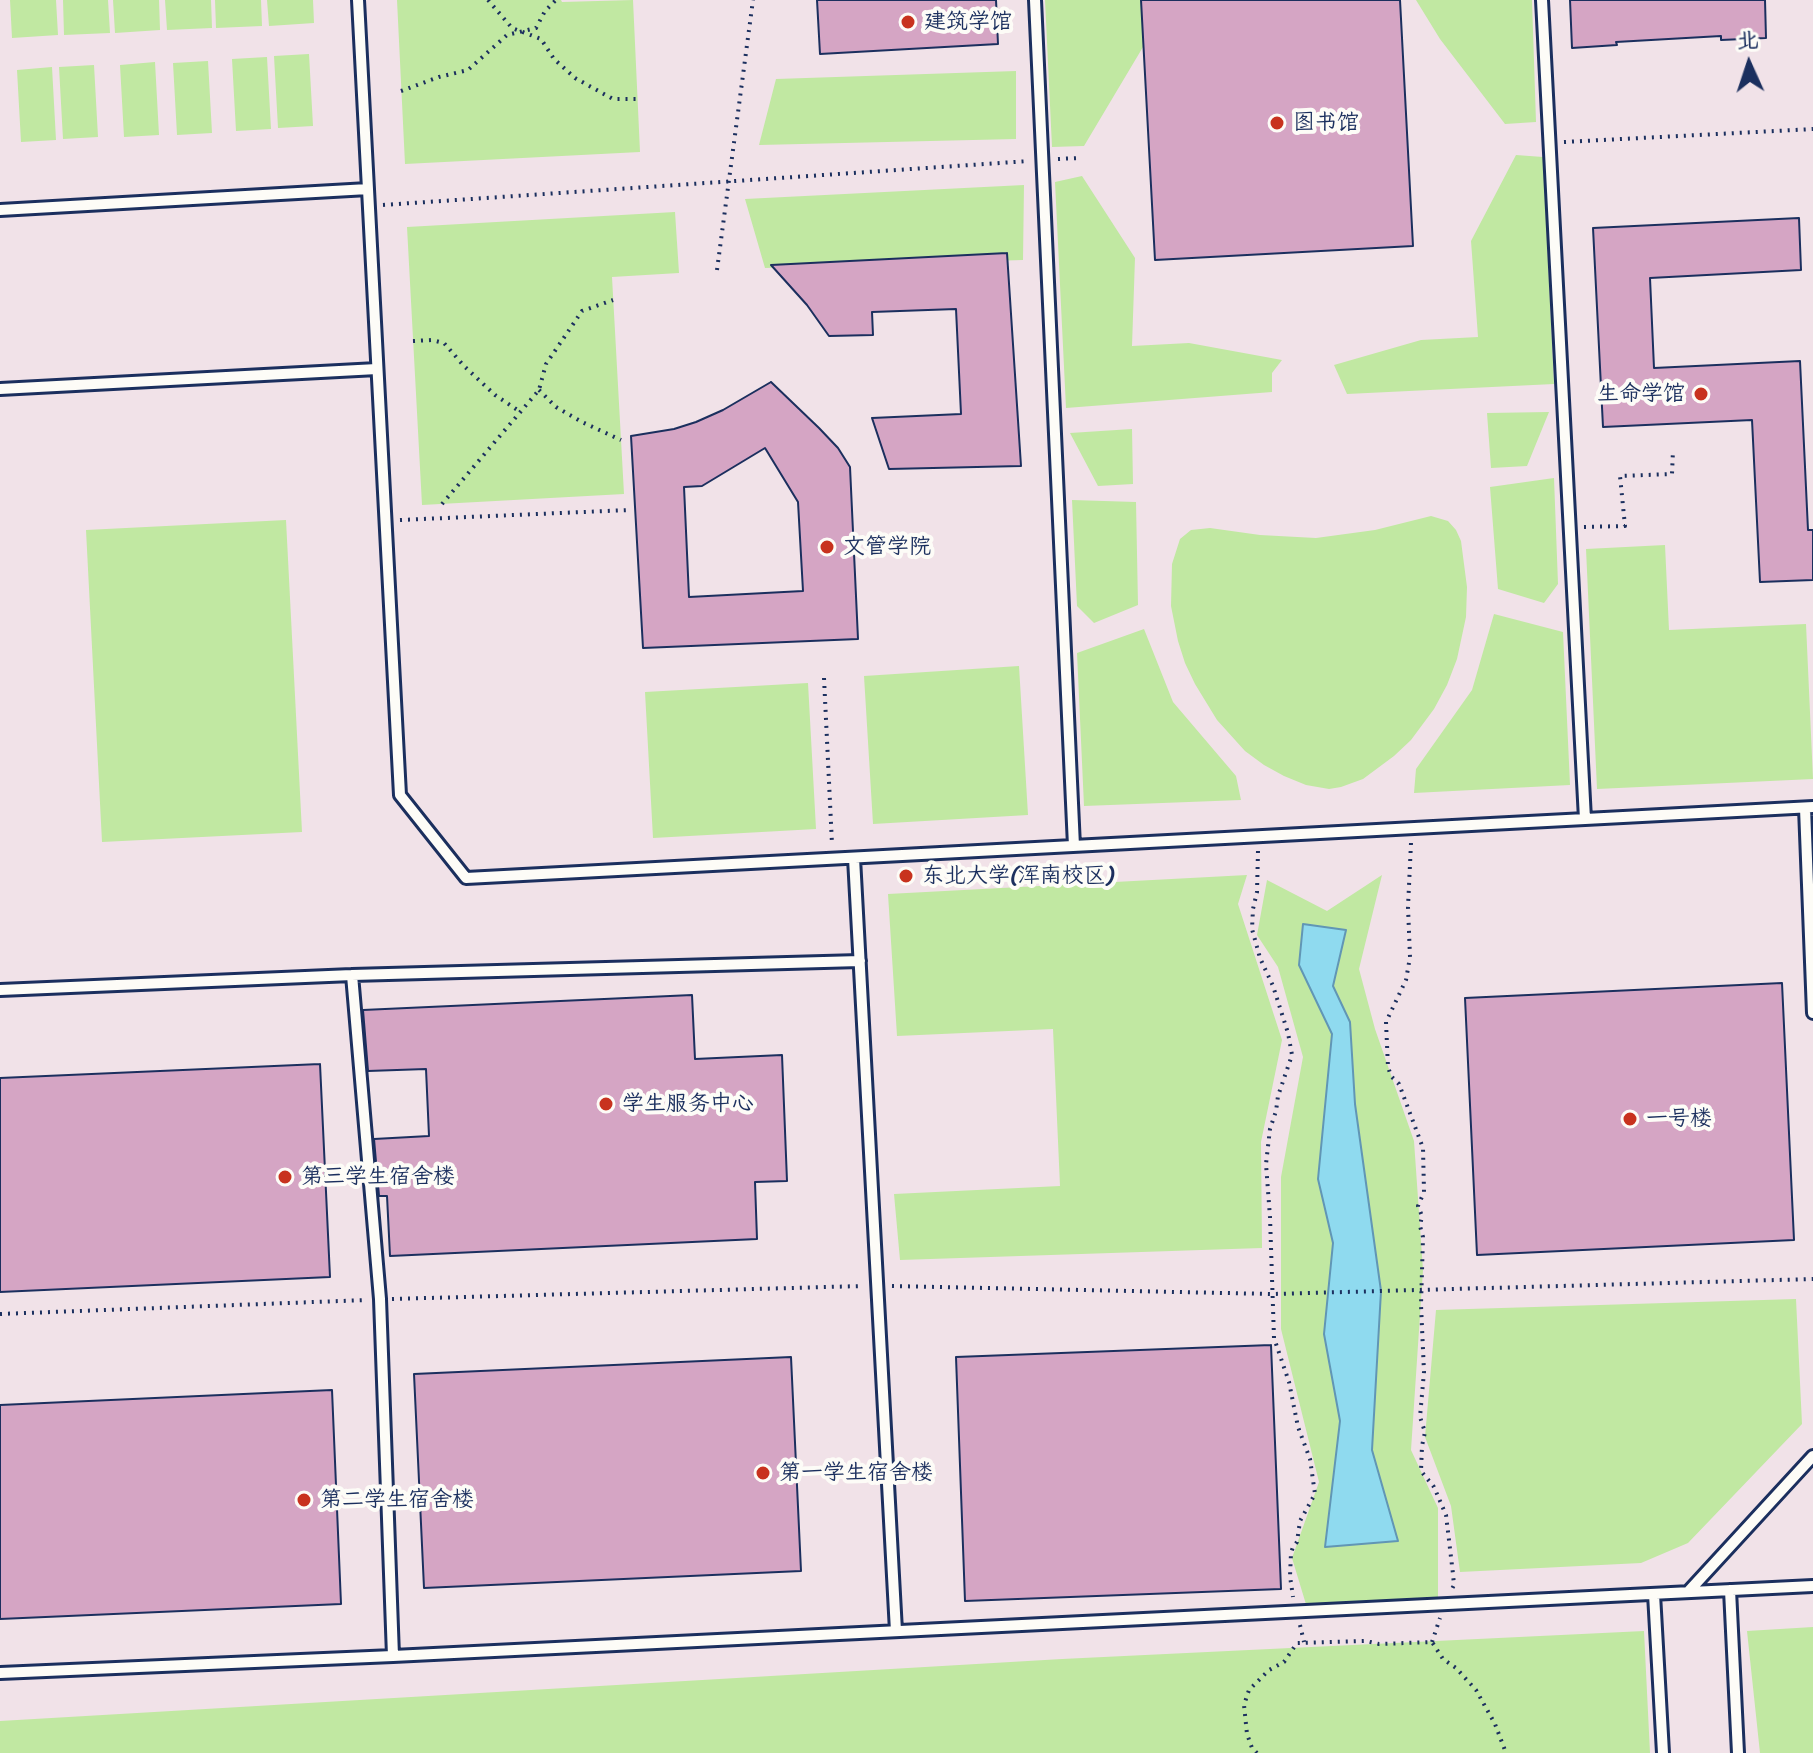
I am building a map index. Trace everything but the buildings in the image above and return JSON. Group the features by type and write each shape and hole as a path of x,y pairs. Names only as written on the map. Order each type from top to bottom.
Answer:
{"lane":[{"path":"358,0 400,795 466,878 1809,808 1813,1013"},
{"path":"1035,0 1074,846"},
{"path":"1542,0 1585,819"},
{"path":"0,210 368,189"},
{"path":"0,389 377,369"},
{"path":"854,858 896,1631"},
{"path":"0,990 352,975 860,961"},
{"path":"352,975 380,1299 393,1656"},
{"path":"1688,1592 1813,1456"},
{"path":"0,1673 1813,1586"},
{"path":"1730,1590 1738,1753"},
{"path":"1654,1594 1663,1753"}],"path":[{"path":"488,0 512,28 541,39 554,59 575,78 613,99 638,99"},
{"path":"401,91 468,70 507,35 536,28 545,11 556,0"},
{"path":"717,270 753,0"},
{"path":"1550,143 1813,129"},
{"path":"369,206 1079,158"},
{"path":"442,504 539,390 546,364 582,311 613,300"},
{"path":"413,341 444,343 495,395 520,411"},
{"path":"539,390 556,407 621,440"},
{"path":"1570,528 1625,526 1620,476 1672,474 1673,450"},
{"path":"385,521 629,510"},
{"path":"824,678 832,859"},
{"path":"1411,828 1410,957 1406,980 1386,1022 1388,1067 1399,1084 1423,1148 1424,1192 1418,1206 1423,1237 1424,1372 1420,1417 1425,1432 1421,1471 1443,1505 1449,1530 1454,1585 1444,1604 1432,1642"},
{"path":"1259,836 1252,929 1288,1033 1292,1055 1278,1096 1266,1156 1274,1338 1310,1459 1315,1494 1300,1521 1297,1542 1291,1553 1290,1576 1304,1642"},
{"path":"0,1314 380,1299 878,1286 1273,1294 1813,1279"},
{"path":"1257,1753 1247,1734 1244,1705 1249,1690 1269,1670 1284,1662 1297,1643 1432,1642"},
{"path":"1432,1642 1443,1659 1476,1690 1495,1724 1506,1753"}],"shaded area":[{"name":"东北大学(浑南校区)","path":"0,0 1813,0 1813,1753 0,1753"}],"green space":[{"path":"10,0 56,0 58,35 12,38"},
{"path":"63,0 108,0 110,33 64,35"},
{"path":"113,0 159,0 160,30 115,33"},
{"path":"165,0 211,0 212,28 167,30"},
{"path":"215,0 261,0 262,26 216,28"},
{"path":"267,0 313,0 314,23 269,26"},
{"path":"397,0 633,0 640,152 405,164"},
{"path":"1045,0 1171,0 1084,146 1052,147"},
{"path":"1416,0 1532,0 1536,122 1505,124 1440,39"},
{"path":"309,54 313,126 278,128 274,56"},
{"path":"267,57 271,129 236,131 232,59"},
{"path":"208,61 212,133 177,135 173,63"},
{"path":"155,62 159,135 124,137 120,65"},
{"path":"94,65 98,137 63,139 59,67"},
{"path":"52,67 56,140 21,142 17,70"},
{"path":"1016,71 1016,139 759,145 776,79"},
{"path":"1516,155 1543,157 1554,384 1347,394 1334,365 1421,340 1478,337 1471,241"},
{"path":"1082,176 1135,258 1132,346 1189,343 1282,360 1272,373 1272,392 1066,408 1055,182"},
{"path":"1024,185 1023,260 765,268 745,199"},
{"path":"675,212 679,273 612,277 624,494 422,505 407,227"},
{"path":"1549,412 1527,466 1491,468 1487,413"},
{"path":"1132,429 1133,484 1098,486 1070,433"},
{"path":"1554,478 1558,584 1544,603 1498,589 1490,487"},
{"path":"1072,500 1136,502 1138,605 1094,623 1077,606"},
{"path":"1431,516 1448,521 1456,530 1461,541 1467,587 1466,617 1457,659 1434,709 1411,740 1394,756 1363,779 1341,787 1329,789 1306,785 1264,765 1245,751 1217,720 1185,663 1171,606 1172,564 1180,539 1191,530 1210,528 1316,538 1375,530"},
{"path":"286,520 302,832 102,842 86,530"},
{"path":"1665,545 1669,630 1806,624 1813,779 1597,789 1586,549"},
{"path":"1494,614 1563,632 1570,785 1414,793 1416,769 1472,690"},
{"path":"1144,629 1173,702 1236,776 1241,800 1084,806 1077,653"},
{"path":"1019,666 1028,815 873,824 864,676"},
{"path":"808,683 816,829 653,838 645,692"},
{"path":"1247,875 1238,904 1282,1040 1261,1142 1262,1248 900,1260 894,1194 1060,1186 1053,1029 897,1036 888,894"},
{"path":"1382,875 1359,969 1375,1029 1414,1141 1423,1270 1411,1450 1438,1508 1438,1604 1308,1611 1292,1558 1319,1482 1281,1329 1281,1177 1303,1057 1278,967 1257,935 1267,880 1327,911"},
{"path":"1796,1299 1802,1424 1688,1543 1641,1563 1460,1572 1451,1506 1425,1437 1436,1310"},
{"path":"1813,1627 1813,1753 1760,1753 1747,1631"},
{"path":"1644,1631 1650,1753 0,1753 0,1721 1062,1659"}],"water":[{"path":"1303,924 1346,930 1333,986 1350,1022 1355,1104 1381,1291 1372,1450 1398,1541 1325,1547 1340,1421 1324,1334 1333,1243 1318,1179 1332,1034 1299,965"}],"place":[{"name":"建筑学馆","path":"908,22"},
{"name":"图书馆","path":"1277,123"},
{"name":"生命学馆","path":"1701,394"},
{"name":"文管学院","path":"827,547"},
{"name":"东北大学(浑南校区)","path":"906,876"},
{"name":"学生服务中心","path":"606,1104"},
{"name":"一号楼","path":"1630,1119"},
{"name":"第三学生宿舍楼","path":"285,1177"},
{"name":"第一学生宿舍楼","path":"763,1473"},
{"name":"第二学生宿舍楼","path":"304,1500"}]}
